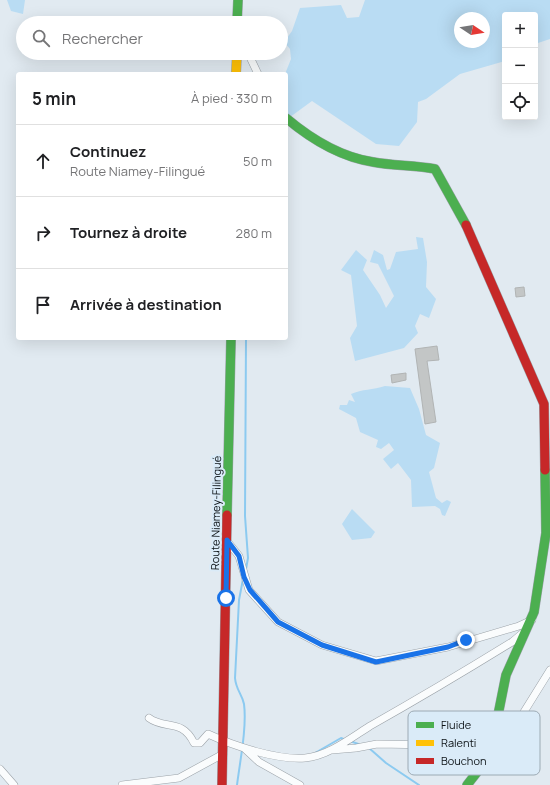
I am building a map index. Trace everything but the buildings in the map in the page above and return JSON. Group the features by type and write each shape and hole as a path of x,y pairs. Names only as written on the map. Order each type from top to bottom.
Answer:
{"street":[{"path":"237,16 238,0"},
{"path":"236,72 237,60"},
{"path":"251,60 257,72"},
{"path":"288,120 297,128 326,147 360,160 385,164 414,165 435,169 464,220 544,404 546,533 532,620 506,675 499,711"},
{"name":"Route Niamey-Filingué","path":"222,785 231,340"},
{"path":"227,540 239,556 244,577 250,590 278,622 322,645 376,662 448,647 507,630 532,620"},
{"path":"148,718 153,721 177,726 189,732 194,743 200,743 208,734 223,741 282,757 306,758 330,750 416,701 512,642 528,629"},
{"path":"525,711 550,670"},
{"path":"330,750 356,748 377,744 408,745"},
{"path":"242,746 259,762 300,785"},
{"path":"122,785 178,778 223,754"},
{"path":"0,769 14,785"},
{"path":"468,785 476,775"}],"shaded area":[{"path":"7,0 25,0 23,14 11,11"},
{"path":"365,0 550,0 550,39 538,43 538,12 502,12 502,62 460,74 426,99 418,102 417,122 399,146 376,144 312,101 288,119 288,72 286,72 291,59 290,49 288,47 288,36 292,31 300,8 341,5 347,18 359,17"},
{"path":"416,237 423,238 427,262 426,287 436,299 429,318 420,314 415,326 418,333 404,348 355,361 350,338 357,326 351,275 341,270 356,250 367,260 363,270 380,295 386,308 394,296 378,264 370,262 374,250 383,255 387,270 390,269 396,252 418,249"},
{"path":"385,386 410,388 419,409 426,435 440,443 434,468 429,472 436,498 442,503 447,500 451,502 445,516 442,515 440,509 435,506 412,507 411,480 398,463 391,469 383,459 394,450 389,443 381,449 376,447 378,440 360,432 356,418 339,409 340,405 347,405 349,400 355,402 351,394"},
{"path":"352,509 375,532 371,538 352,540 342,524"}],"waterway":[{"path":"246,340 245,516 248,558 246,569"},
{"path":"237,785 245,723 244,704 235,678 239,600 243,579"},
{"path":"315,753 341,738 346,740"},
{"path":"350,741 361,745"},
{"path":"369,748 386,763 419,785"}],"traffic: fast":[{"path":"237,16 238,0"},
{"path":"288,120 326,146 349,156 361,160 435,169 466,225"},
{"path":"227,515 231,340"},
{"path":"499,711 506,675 534,612 546,533 545,470"},
{"path":"467,785 475,775"}],"traffic: slow":[{"path":"236,72 237,60"}],"traffic: jam":[{"path":"466,225 544,404 545,470"},
{"path":"222,785 227,515"}],"route":[{"path":"226,598 227,540 239,556 244,577 250,590 278,622 322,645 376,662 448,647 466,640"}]}
